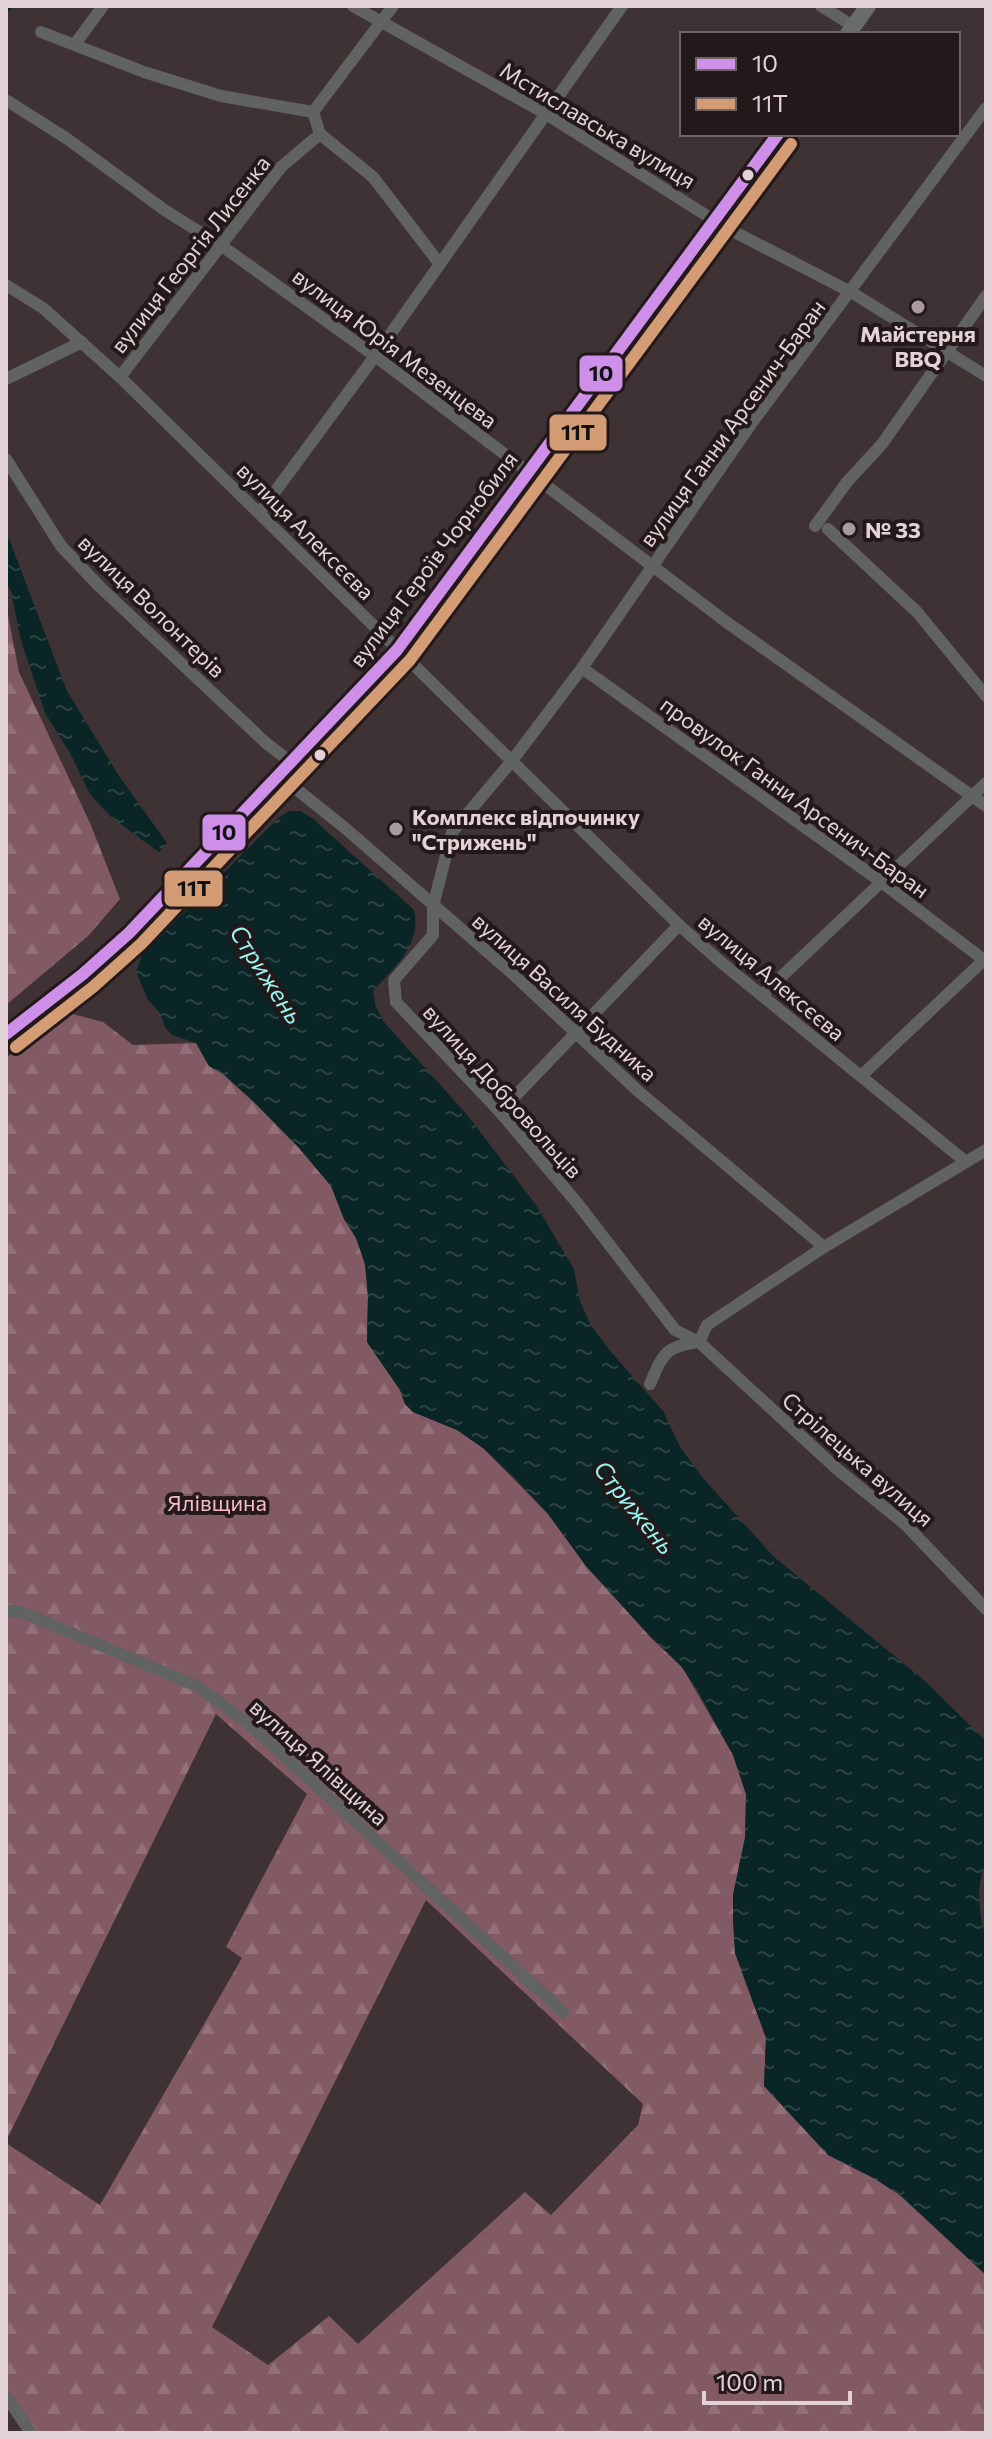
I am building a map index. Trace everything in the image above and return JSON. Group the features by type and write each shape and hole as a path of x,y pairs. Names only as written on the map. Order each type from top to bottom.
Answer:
{"main road":[{"path":"851,30 868,6"},
{"name":"вулиця Героїв Чорнобиля","path":"6,1034 83,974 129,933 397,650 777,136"}],"street":[{"path":"75,44 103,6"},
{"name":"Мстиславська вулиця","path":"353,6 546,114 715,220 851,292 986,376"},
{"path":"313,112 393,6"},
{"path":"260,512 375,356 622,6"},
{"path":"821,6 851,30"},
{"path":"41,32 144,72 221,96 313,112"},
{"name":"вулиця Юрія Мезенцева","path":"6,100 91,155 375,356 653,567 986,806"},
{"name":"вулиця Ганни Арсенич-Баран","path":"511,762 582,668 751,424 986,108"},
{"path":"313,112 320,134 373,177 439,263"},
{"name":"вулиця Георгія Лисенка","path":"120,377 281,167 320,134"},
{"name":"вулиця Алексєєва","path":"6,285 43,308 120,377 679,925 966,1162"},
{"path":"986,296 882,444 847,482 822,528 917,612 986,696"},
{"path":"6,379 82,342"},
{"name":"вулиця Волонтерів","path":"6,459 67,553 266,743 292,763"},
{"name":"провулок Ганни Арсенич-Баран","path":"582,668 985,959"},
{"name":"вулиця Добровольців","path":"511,762 452,832 433,906 433,935 394,980 396,1002 500,1112 578,1204 675,1330 699,1342"},
{"name":"вулиця Василя Будника","path":"280,776 345,828 514,975 627,1082 824,1247"},
{"path":"762,995 986,783"},
{"path":"500,1112 679,925"},
{"path":"861,1076 985,959"},
{"path":"650,1384 661,1358 677,1344 699,1342 707,1325 824,1247 986,1150"},
{"name":"Стрілецька вулиця","path":"699,1342 837,1469 906,1525 986,1609"},
{"name":"вулиця Ялівщина","path":"6,1610 24,1613 205,1690 249,1724 563,2012"},
{"path":"6,2396 31,2433"}],"green space":[{"path":"6,605 19,672 90,823 120,899 88,936 6,1005"},
{"name":"Ялівщина","path":"65,1012 103,1022 133,1045 196,1043 209,1066 223,1074 255,1103 331,1186 365,1264 367,1342 400,1390 405,1404 413,1412 457,1430 483,1448 548,1514 586,1566 650,1637 682,1667 733,1755 746,1794 745,1838 733,1895 735,1953 766,2038 764,2086 877,2180 901,2196 986,2275 986,2433 33,2433 6,2397 6,2143 100,2205 242,1958 226,1947 307,1794 216,1714 6,2141 6,1058","holes":["426,1900 643,2104 638,2125 551,2215 525,2192 358,2344 329,2316 268,2365 212,2327"]}],"water":[{"path":"6,531 67,691 119,776 167,843 159,852 111,817 90,794 70,753 45,713 20,637 11,591 6,581"},
{"name":"Стрижень","path":"289,811 300,811 312,818 414,910 414,934 410,944 398,964 373,991 375,1005 384,1022 468,1116 536,1205 574,1269 580,1301 590,1324 663,1411 680,1447 703,1478 773,1556 926,1682 986,1741 986,1863 980,1880 979,1900 986,1938 986,2275 901,2196 828,2155 764,2086 766,2038 735,1953 733,1922 733,1895 745,1838 746,1794 733,1755 699,1693 682,1667 586,1566 548,1514 515,1478 483,1448 457,1430 413,1412 405,1404 400,1390 367,1342 365,1264 331,1186 255,1103 223,1074 209,1066 196,1043 172,1035 160,1013 148,1000 136,972 142,955 278,818"}],"waterway":[{"path":"6,11 12,6"}],"transit line":[{"name":"10","path":"6,1034 83,974 129,933 397,650 777,136"},
{"name":"11Т","path":"16,1047 93,987 141,944 410,660 791,144"}],"place":[{"name":"Майстерня BBQ","path":"918,307"},
{"name":"№ 33","path":"849,529"},
{"name":"Комплекс відпочинку \"Стрижень\"","path":"396,829"}]}
